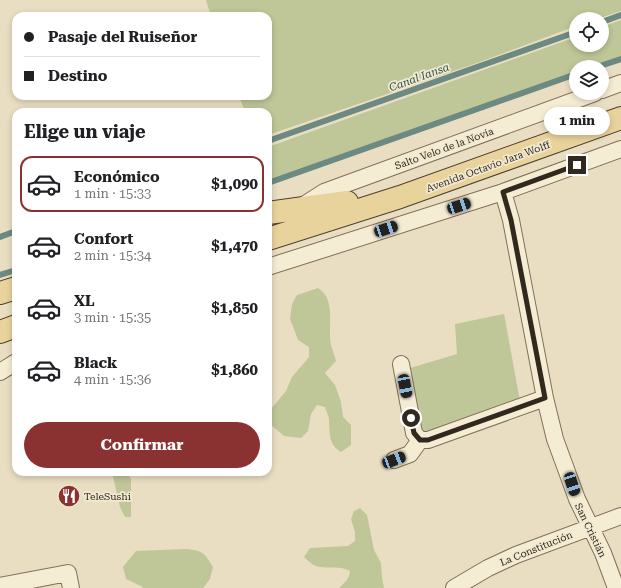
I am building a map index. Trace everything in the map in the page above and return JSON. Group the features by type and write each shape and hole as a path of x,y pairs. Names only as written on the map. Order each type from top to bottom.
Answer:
{"main road":[{"name":"Avenida Octavio Jara Wolff","path":"272,238 400,197 621,118"},
{"name":"Avenida Octavio Jara Wolff","path":"272,212 352,201 374,196 400,197"},
{"path":"0,293 12,289"},
{"path":"0,332 12,328"}],"street":[{"path":"609,87 621,83"},
{"name":"Salto Velo de la Novia","path":"298,209 324,192 576,100"},
{"path":"272,266 503,192 621,149"},
{"name":"San Cristián","path":"503,192 511,220 545,398 555,439 577,499 603,553 616,588"},
{"path":"0,372 12,364"},
{"path":"401,364 414,433 420,440 428,440 545,398"},
{"path":"394,460 410,454 420,440"},
{"name":"La Constitución","path":"457,587 488,568 516,555 621,516"},
{"path":"0,586 68,573 71,588"}],"green space":[{"path":"206,0 621,0 621,11 609,15 609,12 569,12 569,29 477,63 272,134 272,108 244,108 240,100 272,100 272,12 210,12"},
{"path":"621,20 621,59 609,63 609,60 569,60 569,77 331,161 272,184 272,146 569,40 569,52 609,52 609,24"},
{"path":"318,288 324,293 327,299 330,314 331,347 336,361 325,373 335,385 341,402 343,417 351,425 351,445 341,452 337,449 330,438 329,418 325,407 317,405 311,414 308,431 301,438 284,436 272,426 272,408 286,391 292,377 309,357 309,347 298,340 290,319 292,304 297,295"},
{"path":"504,314 520,401 424,434 418,428 407,369 457,354 455,324"},
{"path":"113,476 129,476 131,479 131,517 125,517 120,507"},
{"path":"360,508 367,515 374,550 381,563 384,588 339,588 348,579 350,571 340,568 316,566 304,557 310,548 348,546 355,541 355,532 351,519 354,511"},
{"path":"186,549 200,552 205,555 213,567 210,579 203,588 143,588 126,579 123,567 136,551"}],"waterway":[{"name":"Canal Iansa","path":"609,19 621,15"},
{"name":"Canal Iansa","path":"272,140 569,34"},
{"path":"609,63 621,59"},
{"path":"272,182 569,76"},
{"name":"Canal Iansa","path":"0,237 12,232"},
{"path":"0,275 12,271"}],"place":[{"name":"TeleSushi","path":"69,496"}],"route":[{"path":"411,418 414,433 420,440 428,440 545,398 511,220 503,192 577,165"}]}
